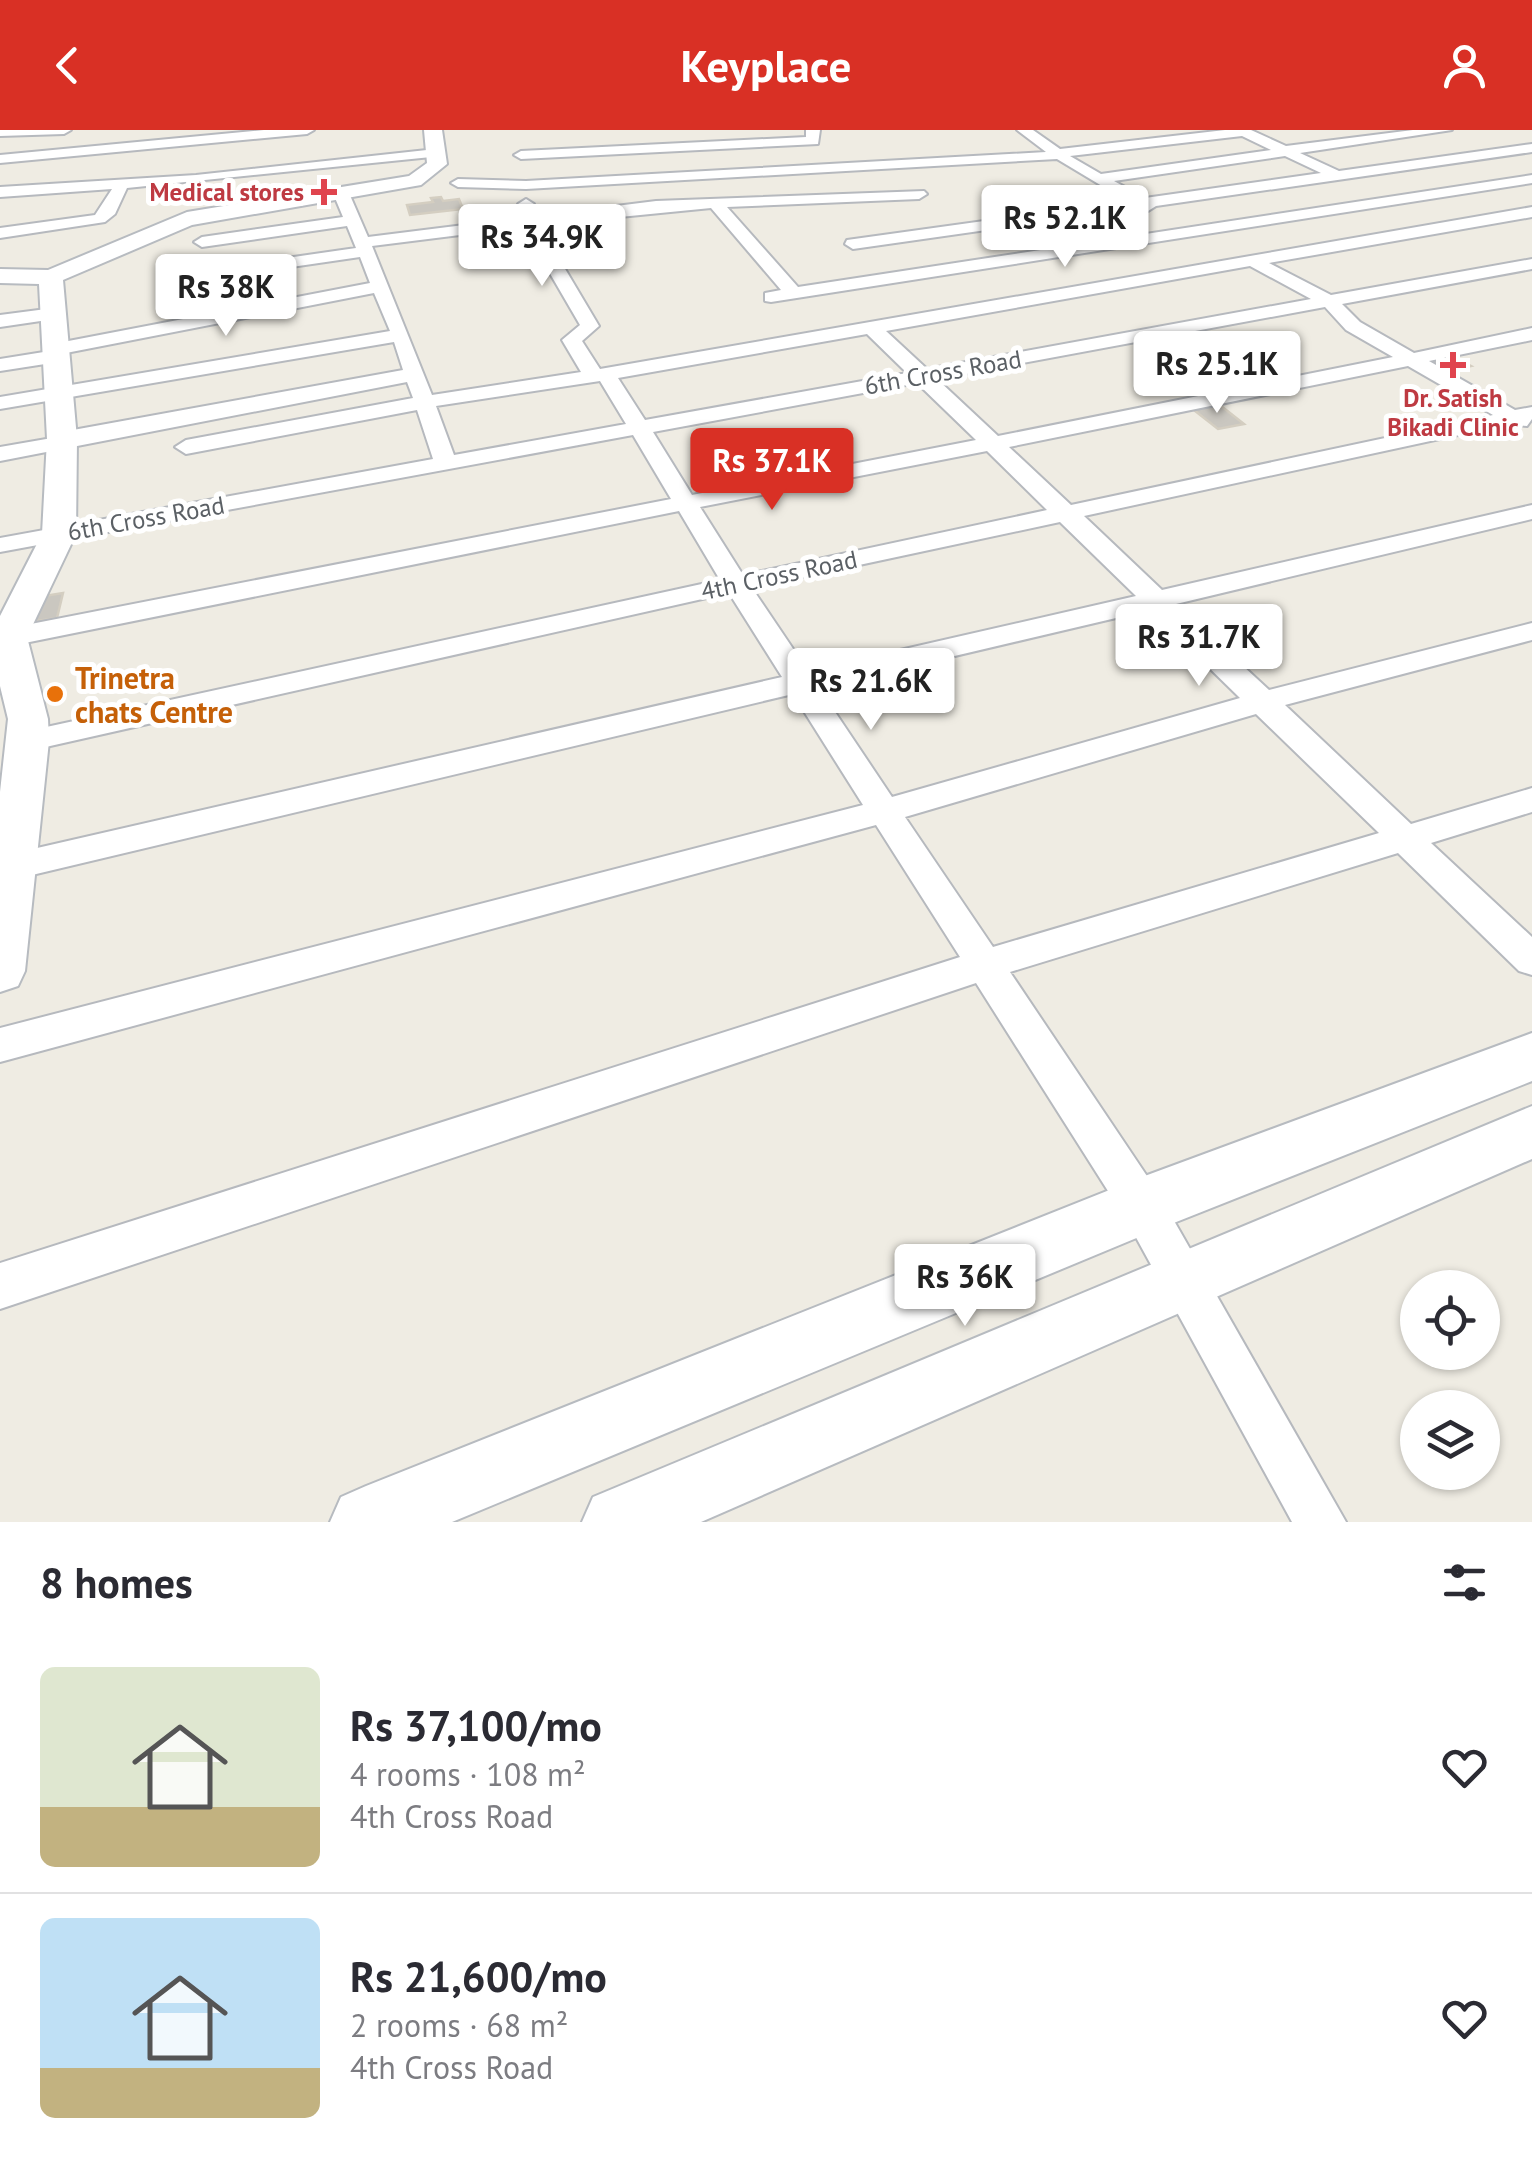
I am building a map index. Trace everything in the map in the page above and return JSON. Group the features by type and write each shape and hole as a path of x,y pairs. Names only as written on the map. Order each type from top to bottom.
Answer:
{"street":[{"path":"0,132 64,130"},
{"path":"0,159 307,130"},
{"path":"458,183 521,155 813,141 813,130"},
{"path":"1024,130 1143,204 1330,302 1354,326 1411,360 1525,419"},
{"path":"1102,178 1445,130"},
{"path":"414,181 526,185 1059,154 1242,131 1482,240"},
{"path":"1476,136 1532,156"},
{"path":"521,155 534,138"},
{"path":"0,192 264,173 434,141 437,164 414,181 348,206 194,230 50,277 0,276"},
{"path":"771,297 793,294 858,250 1532,148"},
{"path":"809,198 858,250 1194,231 1532,178"},
{"path":"0,253 4,232 98,219 107,214 122,183"},
{"path":"526,185 526,223 578,300 590,326 572,340 643,428 736,584 1142,1206 1320,1522"},
{"path":"0,365 58,352 207,297 366,247 656,206 919,194"},
{"path":"715,203 793,294"},
{"path":"348,206 401,334 446,464"},
{"path":"0,454 62,441 419,388 600,375 1532,212"},
{"path":"194,230 207,297"},
{"path":"1499,247 1532,263"},
{"name":"6th Cross Road","path":"0,545 1532,263"},
{"path":"0,971 11,866 9,818 19,729 4,638 59,534 62,441 50,277"},
{"path":"207,297 382,286"},
{"path":"0,321 54,314"},
{"path":"872,328 1532,960"},
{"path":"0,403 401,334"},
{"path":"4,638 685,502 995,445 1532,334"},
{"path":"186,446 419,388"},
{"name":"4th Cross Road","path":"19,729 1525,419"},
{"path":"11,866 1532,512"},
{"path":"0,1045 884,811 1265,701 1532,631"},
{"path":"0,1286 983,965 1532,800"},
{"path":"366,1522 1142,1206 1532,1057"},
{"path":"618,1522 1532,1132"}],"building":[{"path":"441,197 443,201 459,199 463,209 410,215 407,205 433,202 431,198"},
{"path":"1450,355 1471,366 1444,372 1423,361"},
{"path":"1216,402 1244,424 1218,429 1190,407"},
{"path":"63,593 57,618 24,623 31,598"}],"place":[{"name":"Medical stores","path":"324,192"},
{"name":"Dr. Satish Bikadi Clinic","path":"1453,365"},
{"name":"Trinetra chats Centre","path":"55,694"}]}
